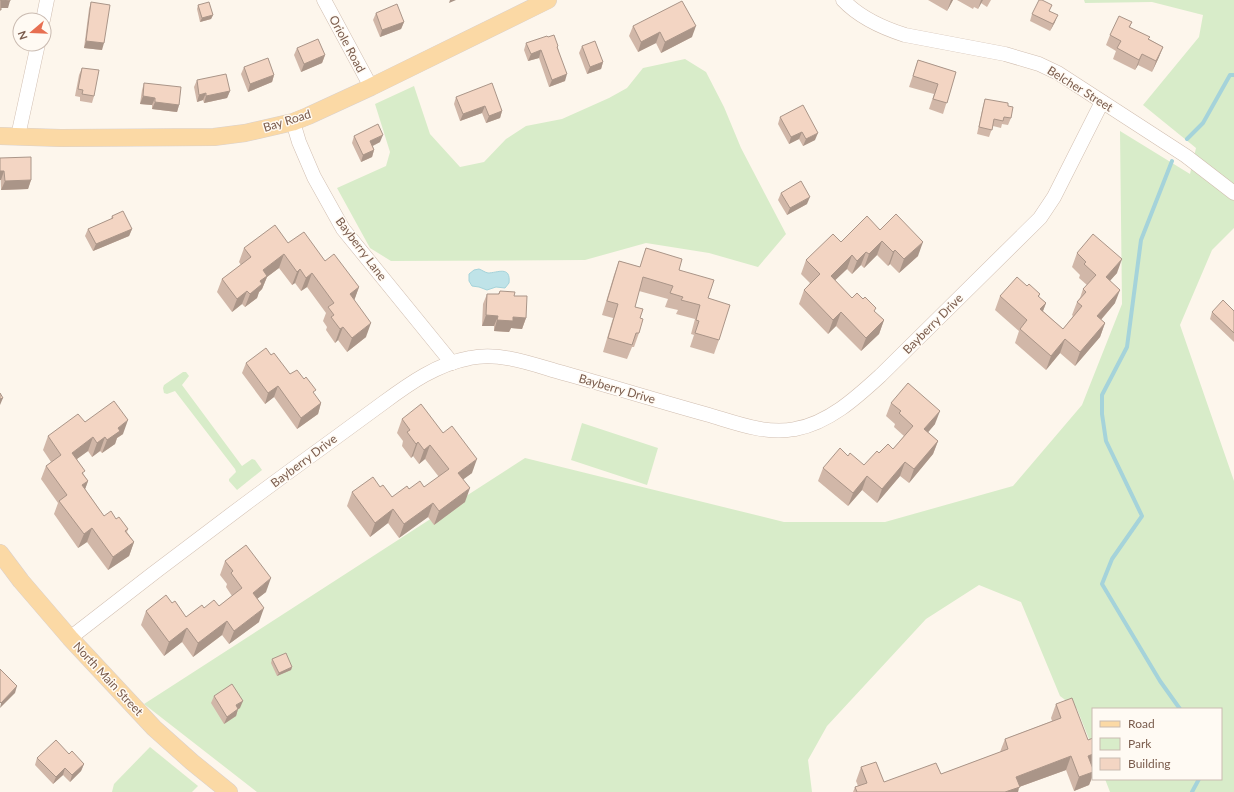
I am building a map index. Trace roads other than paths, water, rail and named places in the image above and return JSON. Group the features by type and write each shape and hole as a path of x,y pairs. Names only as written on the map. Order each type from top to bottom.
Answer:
{"main road":[{"name":"Bay Road","path":"0,136 62,138 214,137 245,133 293,122 371,88 538,2"},
{"name":"North Main Street","path":"0,553 21,581 70,638 154,728 229,792"}],"street":[{"path":"45,12 47,0"},
{"name":"Oriole Road","path":"324,0 371,88"},
{"name":"Belcher Street","path":"843,0 865,17 890,30 905,35 1005,54 1039,64 1058,73 1186,156 1234,193"},
{"path":"18,136 36,52"},
{"name":"Bayberry Drive","path":"70,638 127,593 403,388 435,369 469,358 481,356 513,359 755,428 782,431 798,429 811,425 839,409 865,390 1040,218 1054,197 1102,102"},
{"name":"Bayberry Lane","path":"293,122 299,142 314,177 344,229 452,363"}],"water":[{"path":"479,269 488,273 499,271 506,272 509,277 509,283 505,288 496,287 487,290 472,286 469,281 469,274 474,270"}],"waterway":[{"path":"1187,139 1203,123 1230,75 1234,75"},
{"path":"1172,161 1141,240 1127,347 1102,395 1102,414 1106,441 1142,516 1112,559 1102,584 1160,681 1179,708"},
{"path":"1192,792 1198,780"}]}
